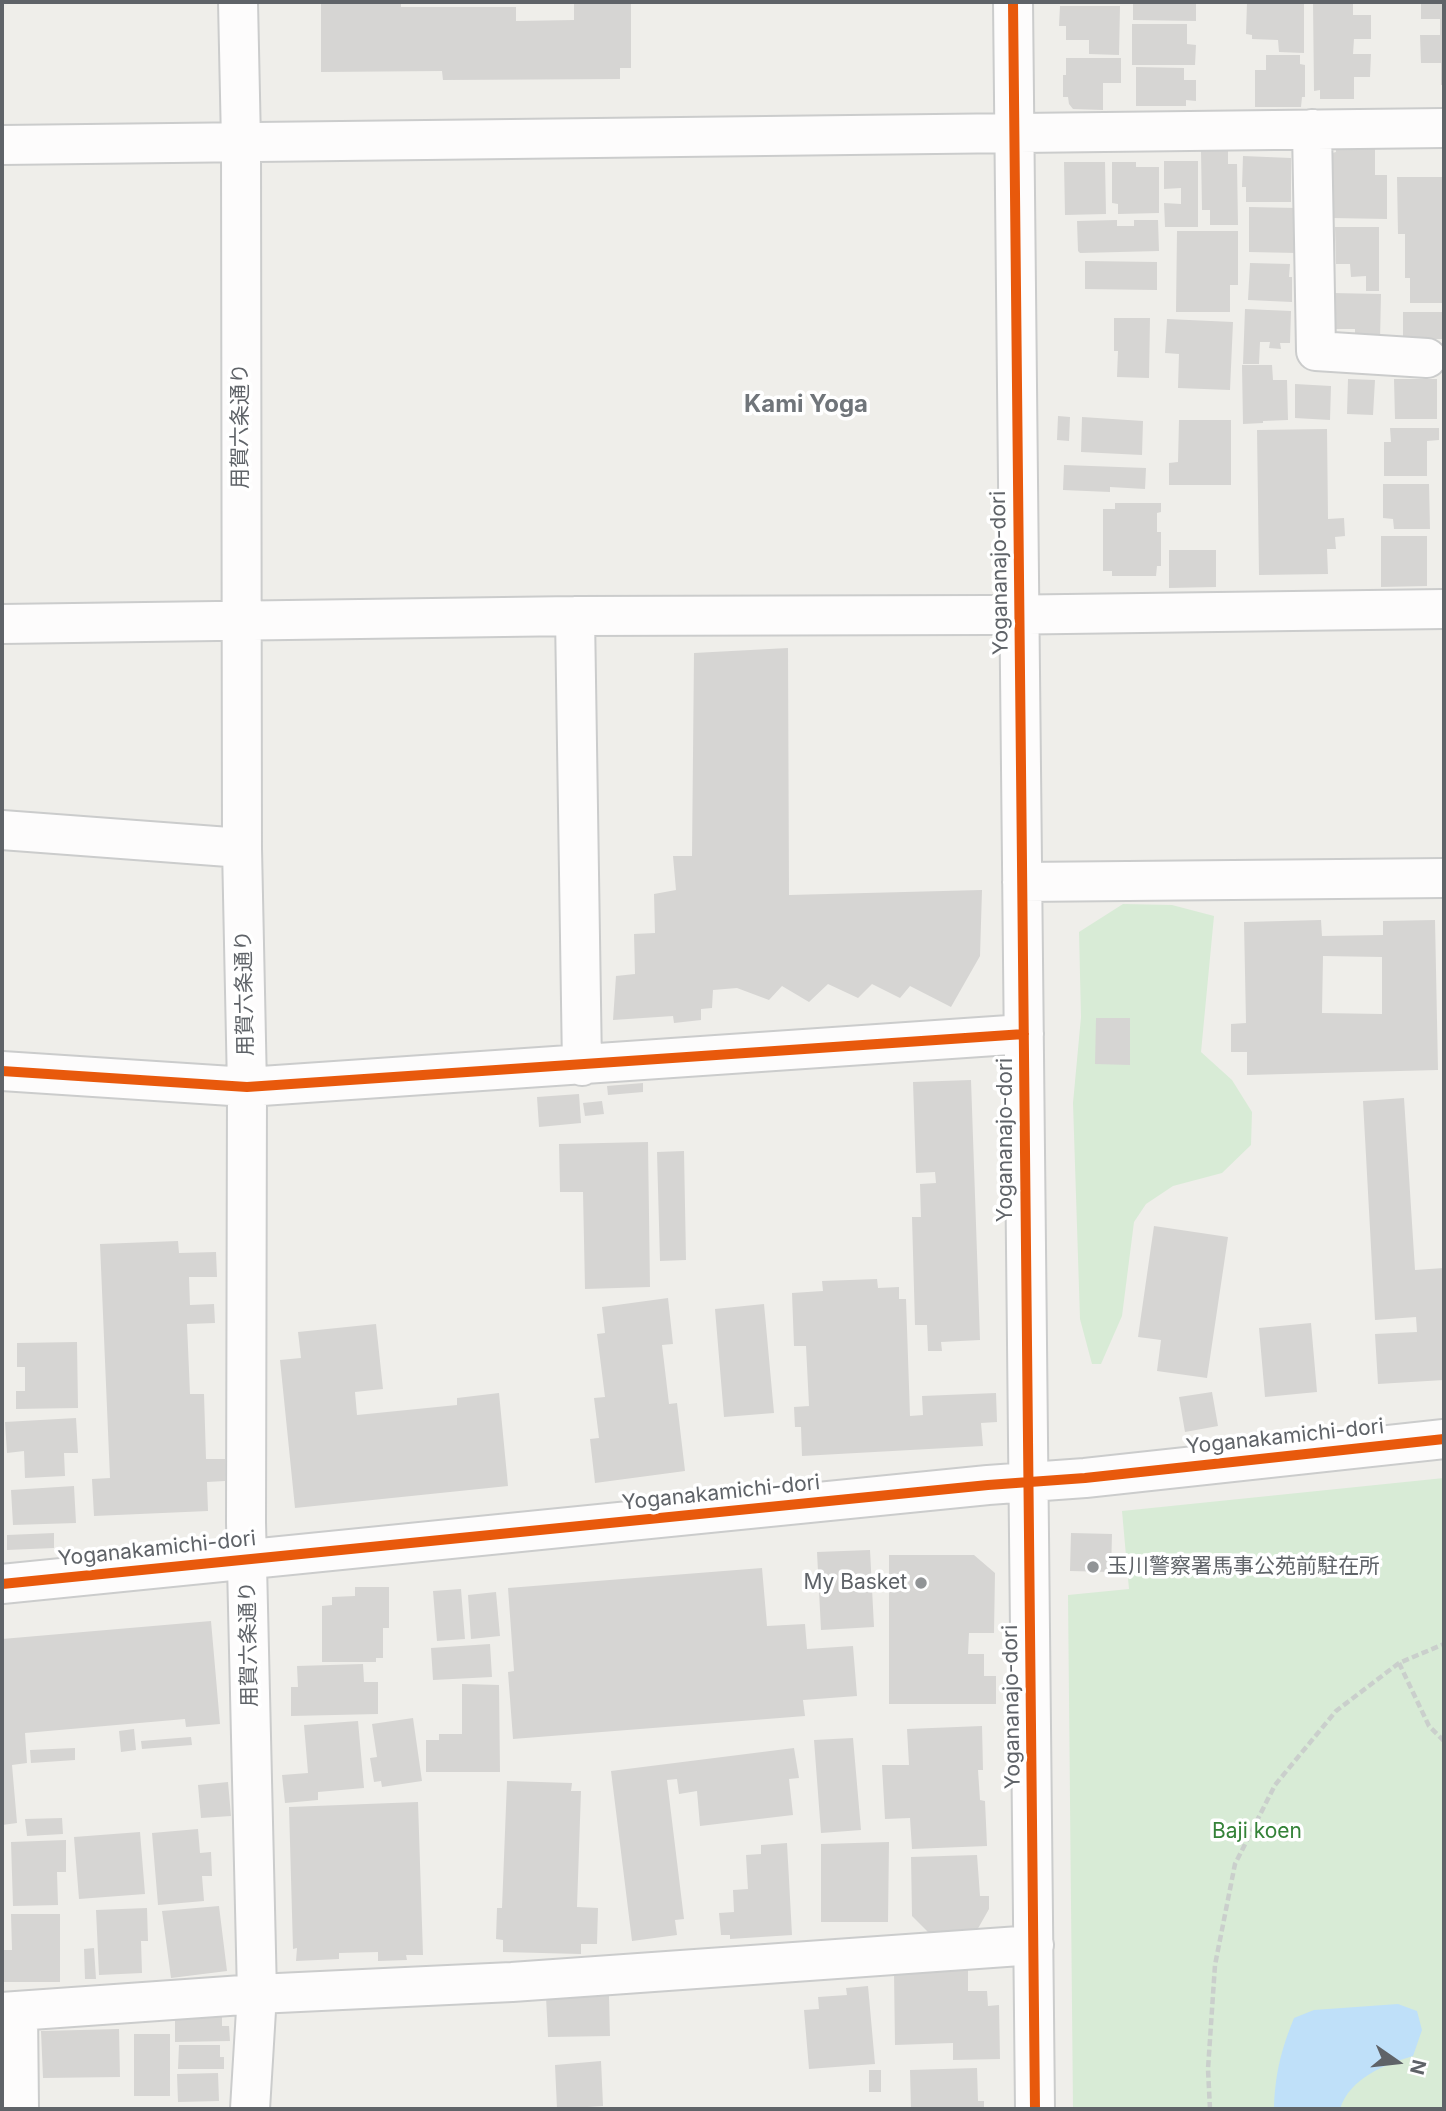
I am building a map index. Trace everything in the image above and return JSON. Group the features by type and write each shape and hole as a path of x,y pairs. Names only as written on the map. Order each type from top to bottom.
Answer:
{"street":[{"name":"用賀六条通り","path":"238,2 241,142 242,848 247,1087 247,1559 257,1994 250,2109"},
{"name":"Yogananajo-dori","path":"1013,2 1035,2109"},
{"path":"2,145 1444,128"},
{"path":"1312,130 1316,351 1427,358"},
{"path":"2,624 1444,609"},
{"path":"575,616 582,1066"},
{"path":"2,830 242,848"},
{"path":"1022,882 1444,878"},
{"path":"2,1071 247,1087 1024,1034"},
{"name":"Yoganakamichi-dori","path":"2,1584 1444,1439"},
{"path":"19,2109 10,2011 257,1994 512,1982 1034,1945"}],"path":[{"path":"1210,2109 1208,2069 1215,1965 1235,1864 1275,1785 1336,1711 1399,1663 1444,1644"},
{"path":"1399,1663 1429,1726 1444,1741"}],"green space":[{"path":"1123,904 1172,905 1214,916 1201,1052 1232,1080 1252,1112 1251,1145 1222,1173 1173,1186 1146,1204 1134,1222 1122,1316 1101,1364 1092,1364 1080,1319 1073,1103 1081,1017 1079,932"},
{"name":"Baji koen","path":"1444,1478 1444,2109 1073,2109 1068,1595 1129,1589 1122,1511"}],"water":[{"path":"1398,2004 1417,2011 1422,2030 1413,2056 1369,2074 1352,2089 1340,2109 1274,2109 1280,2062 1294,2018 1314,2010"}],"building":[{"path":"321,2 401,2 401,7 516,7 516,21 574,20 574,2 631,2 631,68 620,68 620,79 443,80 442,71 321,72"},
{"path":"1133,2 1196,2 1196,21 1133,20"},
{"path":"1247,2 1304,2 1304,53 1279,52 1278,40 1252,39 1252,35 1246,34"},
{"path":"1313,2 1353,2 1353,15 1371,15 1371,39 1354,39 1353,54 1371,54 1370,77 1354,77 1354,99 1320,99 1320,90 1314,91"},
{"path":"1421,2 1444,2 1444,85 1441,85 1441,63 1421,63 1420,35 1440,35 1440,19 1421,19"},
{"path":"1060,6 1120,6 1119,55 1089,54 1089,40 1066,40 1066,26 1059,26"},
{"path":"1132,24 1187,24 1187,44 1196,45 1195,65 1132,65"},
{"path":"1266,55 1300,55 1300,64 1305,65 1305,97 1302,97 1301,107 1255,107 1255,70 1266,70"},
{"path":"1066,58 1121,58 1121,83 1103,83 1103,110 1073,109 1068,97 1063,97"},
{"path":"1136,67 1184,68 1184,80 1196,80 1196,101 1186,100 1186,106 1136,106"},
{"path":"1336,147 1375,148 1375,175 1387,175 1387,219 1332,218 1332,153 1336,152"},
{"path":"1228,150 1228,164 1237,164 1238,225 1210,225 1210,210 1202,210 1201,151"},
{"path":"1243,156 1291,158 1291,202 1246,202 1246,187 1242,187"},
{"path":"1164,161 1198,161 1198,227 1165,227 1164,203 1181,204 1181,188 1164,189"},
{"path":"1064,162 1105,162 1106,214 1065,215"},
{"path":"1112,162 1136,162 1136,167 1159,167 1159,213 1118,214 1118,204 1112,203"},
{"path":"1397,177 1444,177 1444,303 1410,303 1410,278 1405,278 1405,234 1398,234"},
{"path":"1249,207 1297,208 1297,253 1249,252"},
{"path":"1117,220 1117,226 1134,226 1134,220 1158,220 1159,251 1078,251 1077,221"},
{"path":"1335,227 1379,227 1379,291 1366,291 1366,276 1351,277 1350,264 1336,264"},
{"path":"1177,231 1238,231 1238,285 1230,285 1230,312 1176,312"},
{"path":"1085,261 1157,262 1157,290 1085,289"},
{"path":"1250,263 1290,264 1292,302 1248,300"},
{"path":"1332,293 1381,294 1380,340 1355,339 1355,329 1331,329"},
{"path":"1245,309 1291,311 1290,343 1280,343 1281,349 1269,348 1270,342 1260,342 1259,364 1243,364"},
{"path":"1403,312 1444,312 1444,339 1403,339"},
{"path":"1114,318 1150,318 1149,378 1117,377 1118,351 1114,351"},
{"path":"1167,319 1233,322 1230,390 1178,388 1179,354 1165,353"},
{"path":"1242,365 1272,365 1273,380 1287,380 1288,420 1243,424"},
{"path":"1348,379 1375,380 1373,415 1347,414"},
{"path":"1394,379 1437,379 1437,419 1395,419"},
{"path":"1295,384 1331,386 1330,420 1295,418"},
{"path":"1058,416 1070,417 1069,441 1057,440"},
{"path":"1082,417 1143,421 1142,455 1081,452"},
{"path":"1179,420 1231,420 1231,485 1169,485 1169,463 1178,462"},
{"path":"1390,428 1439,428 1439,440 1427,441 1427,476 1384,476 1384,442 1391,442"},
{"path":"1327,429 1328,519 1344,518 1345,536 1335,537 1336,549 1327,549 1328,574 1259,575 1257,430"},
{"path":"1064,465 1146,468 1145,489 1110,487 1110,492 1063,490"},
{"path":"1383,484 1429,484 1430,529 1394,529 1393,519 1383,518"},
{"path":"1115,503 1161,503 1161,512 1157,513 1157,532 1161,532 1161,566 1157,566 1156,576 1112,576 1112,571 1103,571 1103,509 1115,509"},
{"path":"1381,536 1427,536 1427,586 1381,587"},
{"path":"1169,550 1216,550 1216,587 1169,588"},
{"path":"788,648 789,895 982,890 980,956 951,1007 910,986 900,998 872,984 858,998 828,984 809,1002 782,986 769,1000 737,988 713,990 712,1008 701,1009 701,1020 674,1023 673,1016 613,1020 616,976 635,974 634,934 655,933 654,894 676,890 673,856 692,856 694,653"},
{"path":"1321,920 1322,936 1383,935 1383,921 1435,920 1438,1070 1247,1075 1247,1052 1231,1052 1231,1024 1246,1023 1244,922","holes":["1323,956 1382,957 1382,1014 1322,1013"]},
{"path":"1096,1018 1130,1018 1130,1065 1095,1064"},
{"path":"971,1080 980,1340 941,1342 942,1351 928,1351 927,1325 915,1325 912,1217 921,1217 920,1184 936,1183 935,1172 916,1173 913,1082"},
{"path":"643,1083 643,1092 608,1095 607,1086"},
{"path":"579,1094 581,1123 539,1127 537,1097"},
{"path":"1404,1098 1415,1270 1444,1268 1444,1380 1378,1384 1375,1334 1417,1332 1416,1317 1375,1320 1363,1101"},
{"path":"602,1101 604,1114 585,1116 583,1103"},
{"path":"648,1142 650,1287 585,1289 583,1192 560,1192 559,1144"},
{"path":"684,1151 686,1260 660,1261 657,1152"},
{"path":"1154,1226 1228,1237 1207,1378 1157,1371 1161,1340 1138,1337"},
{"path":"178,1241 179,1253 216,1252 217,1277 189,1277 190,1305 214,1304 215,1323 187,1324 190,1394 204,1394 206,1459 225,1459 225,1481 207,1482 208,1511 94,1516 92,1479 110,1478 100,1244"},
{"path":"877,1279 878,1288 899,1287 899,1299 906,1299 910,1416 923,1415 922,1396 996,1393 997,1422 981,1423 983,1446 802,1456 801,1427 795,1427 794,1407 809,1406 806,1346 794,1346 792,1293 823,1291 822,1281"},
{"path":"668,1298 673,1344 662,1345 669,1404 677,1403 685,1471 595,1483 590,1439 599,1438 594,1398 605,1397 597,1334 605,1333 602,1307"},
{"path":"764,1304 774,1413 724,1417 715,1309"},
{"path":"1311,1323 1317,1392 1265,1397 1259,1328"},
{"path":"376,1324 383,1389 355,1392 357,1415 457,1405 457,1398 499,1393 508,1486 295,1508 280,1360 301,1358 298,1332"},
{"path":"77,1342 78,1408 16,1409 16,1391 25,1391 25,1367 17,1367 17,1343"},
{"path":"1212,1392 1218,1426 1185,1432 1179,1397"},
{"path":"76,1418 78,1453 64,1453 65,1476 25,1478 24,1451 7,1453 5,1422"},
{"path":"74,1486 76,1523 13,1525 11,1490"},
{"path":"54,1533 54,1548 7,1550 7,1535"},
{"path":"1071,1533 1112,1534 1111,1572 1070,1571"},
{"path":"870,1550 874,1627 821,1630 817,1552"},
{"path":"889,1555 974,1555 995,1573 994,1633 969,1633 968,1654 984,1654 984,1676 996,1676 996,1704 889,1704"},
{"path":"762,1568 767,1626 805,1624 807,1649 853,1646 857,1696 803,1700 805,1716 513,1739 508,1672 514,1671 508,1588"},
{"path":"355,1587 389,1587 389,1628 383,1628 383,1658 376,1658 376,1662 322,1662 322,1606 332,1605 332,1597 355,1596"},
{"path":"461,1589 465,1639 437,1641 433,1591"},
{"path":"496,1592 500,1636 471,1639 468,1595"},
{"path":"211,1621 220,1724 186,1727 185,1719 25,1733 27,1763 12,1765 17,1823 2,1825 2,1639"},
{"path":"490,1644 492,1677 433,1680 431,1648"},
{"path":"363,1664 364,1682 378,1682 378,1714 291,1716 291,1687 298,1687 297,1666"},
{"path":"462,1684 499,1685 500,1772 426,1772 426,1740 439,1740 439,1734 462,1734"},
{"path":"413,1718 422,1781 382,1787 381,1781 374,1782 370,1758 377,1757 372,1724"},
{"path":"358,1721 364,1788 318,1792 318,1800 285,1803 282,1775 308,1773 304,1725"},
{"path":"982,1726 983,1770 978,1770 980,1800 985,1801 987,1846 912,1849 910,1818 885,1819 882,1765 909,1765 907,1729"},
{"path":"134,1729 136,1750 121,1752 119,1731"},
{"path":"191,1737 192,1745 142,1749 141,1741"},
{"path":"853,1738 861,1830 821,1833 814,1740"},
{"path":"75,1748 75,1760 31,1763 30,1750"},
{"path":"794,1748 799,1778 789,1779 793,1815 700,1826 697,1791 679,1794 677,1779 667,1780 684,1919 675,1920 677,1935 632,1941 611,1771"},
{"path":"507,1781 572,1783 571,1791 581,1791 577,1907 598,1908 597,1944 581,1944 581,1954 503,1952 503,1940 496,1939 497,1908 502,1908"},
{"path":"228,1782 231,1816 201,1818 198,1785"},
{"path":"418,1802 423,1955 406,1955 407,1960 378,1961 378,1952 339,1953 339,1959 296,1961 297,1948 293,1949 289,1807"},
{"path":"62,1818 63,1834 27,1836 25,1819"},
{"path":"198,1829 200,1853 211,1852 212,1876 202,1876 204,1901 158,1905 152,1833"},
{"path":"140,1832 145,1894 79,1899 74,1837"},
{"path":"66,1840 66,1872 57,1872 58,1905 13,1906 11,1842"},
{"path":"889,1842 888,1922 821,1922 821,1844"},
{"path":"787,1843 792,1935 730,1939 730,1935 721,1935 719,1913 734,1912 733,1890 748,1889 746,1855 761,1854 761,1845"},
{"path":"977,1855 980,1896 989,1896 989,1909 976,1932 929,1933 912,1916 911,1857"},
{"path":"219,1906 227,1971 171,1978 162,1911"},
{"path":"147,1908 148,1941 141,1941 142,1973 99,1975 96,1910"},
{"path":"11,1914 60,1914 60,1982 2,1982 2,1950 12,1950"},
{"path":"94,1948 96,1979 85,1979 84,1949"},
{"path":"968,1970 968,1991 987,1991 988,2006 999,2005 1000,2059 953,2060 953,2043 895,2045 894,1972"},
{"path":"868,1986 875,2064 809,2069 804,2010 819,2009 818,1997 847,1995 846,1988"},
{"path":"609,1996 610,2036 548,2037 546,1997"},
{"path":"222,2017 222,2026 229,2026 230,2041 175,2042 175,2018"},
{"path":"119,2029 120,2077 43,2078 41,2031"},
{"path":"134,2034 170,2034 170,2096 134,2096"},
{"path":"179,2045 220,2045 224,2069 178,2069"},
{"path":"601,2061 603,2106 557,2109 555,2065"},
{"path":"977,2068 978,2101 984,2101 984,2109 911,2109 910,2070"},
{"path":"869,2070 881,2070 881,2092 869,2092"},
{"path":"218,2073 219,2101 178,2102 177,2074"}],"cycle path":[{"path":"1013,2 1035,2109"},
{"path":"2,1071 247,1087 1024,1034"},
{"path":"2,1584 988,1485 1085,1478 1444,1439"}],"place":[{"name":"玉川警察署馬事公苑前駐在所","path":"1093,1567"},
{"name":"My Basket","path":"921,1583"}],"district":[{"name":"Kami Yoga","path":"806,405"}]}
